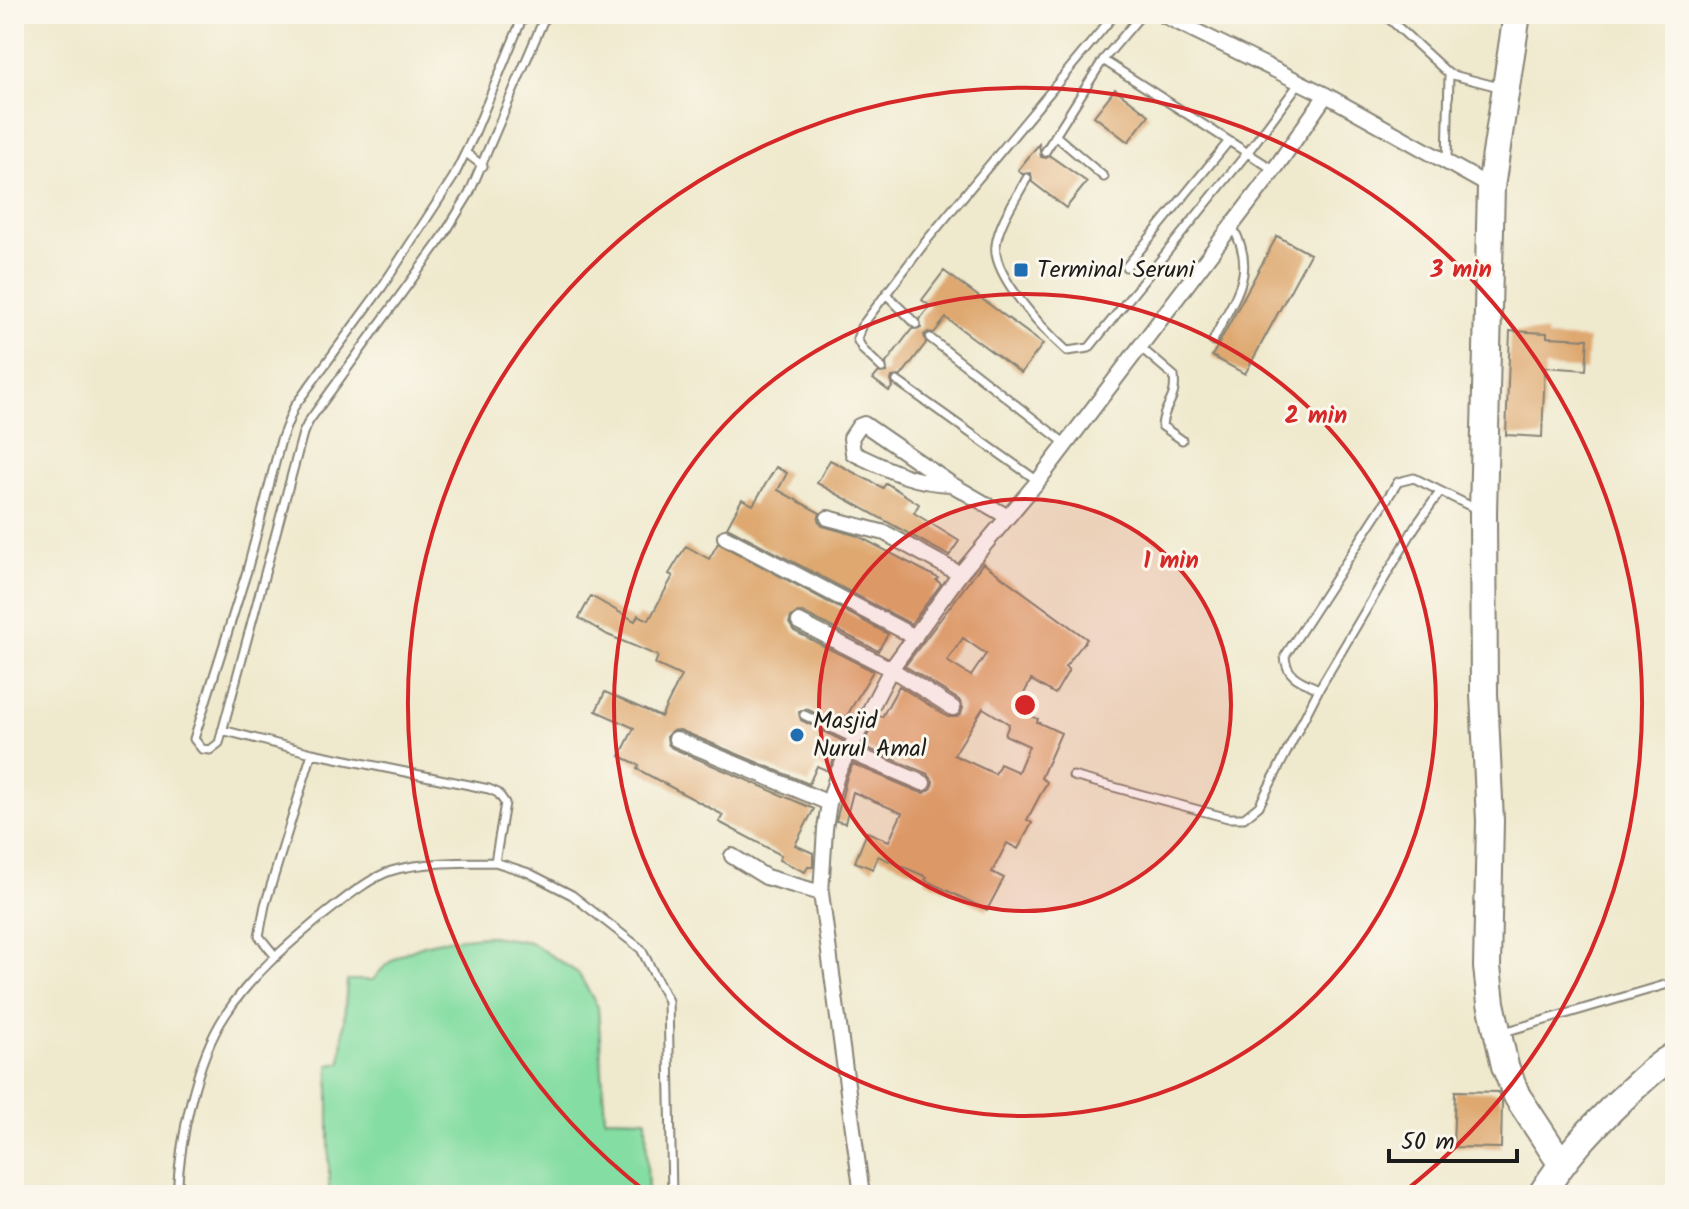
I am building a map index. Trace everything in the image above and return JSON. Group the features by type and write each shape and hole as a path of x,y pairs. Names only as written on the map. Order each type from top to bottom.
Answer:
{"highway":[{"path":"1517,14 1491,187 1483,512 1484,694 1490,821 1487,967 1505,1066 1517,1096 1561,1163"},
{"path":"1541,1195 1561,1163 1593,1124 1659,1064 1675,1055"},
{"path":"1616,1104 1675,1076"}],"street":[{"path":"1161,14 1326,95 1491,187"},
{"path":"862,1195 821,893 829,803 838,772 891,669 960,574 1038,481 1232,226 1326,95"},
{"path":"951,484 919,482 898,474 853,453 851,438 864,424 951,484 1008,517"},
{"path":"828,518 885,533 960,574"},
{"path":"725,537 915,637"},
{"path":"799,622 891,669 953,708"},
{"path":"676,739 829,803"},
{"path":"851,745 923,783"},
{"path":"732,856 766,877 821,893"}],"lane":[{"path":"524,14 453,178 382,287 303,395 288,422 247,571 194,739 202,749 216,747 222,730 303,433 442,238 483,166 546,14"},
{"path":"882,368 863,350 857,339 861,327 936,228 1115,14"},
{"path":"1045,152 1103,60 1142,14"},
{"path":"1384,14 1449,74 1505,89"},
{"path":"1660,14 1675,18"},
{"path":"1103,60 1274,170"},
{"path":"1447,162 1449,74"},
{"path":"1027,178 1002,225 995,248 1001,271 1046,332 1067,351 1089,348 1248,152 1300,82"},
{"path":"1056,136 1104,177"},
{"path":"1126,267 1229,141"},
{"path":"466,153 483,166"},
{"path":"1213,341 1244,274 1243,246 1232,226"},
{"path":"886,294 916,324"},
{"path":"930,338 1066,444"},
{"path":"1140,347 1174,376 1176,393 1163,414 1162,426 1182,440"},
{"path":"897,381 1038,481"},
{"path":"1319,689 1295,678 1286,668 1285,656 1398,482 1414,478 1483,512"},
{"path":"1073,776 1228,818 1244,818 1259,806 1319,689 1415,527 1440,492"},
{"path":"804,715 851,745"},
{"path":"222,730 498,793 505,803 495,862"},
{"path":"276,957 259,936 265,905 312,753"},
{"path":"177,1195 179,1151 203,1061 225,1014 276,957 344,899 390,871 454,862 495,862 529,873 572,895 641,949 668,1001 672,1195"},
{"path":"1498,1034 1675,982"}],"green space":[{"path":"491,936 530,942 578,973 598,1007 605,1118 646,1119 648,1195 329,1195 329,1065 341,1063 347,980 373,980 397,957 426,944"}],"building":[{"path":"1115,89 1149,115 1128,142 1094,116"},
{"path":"1039,144 1041,157 1050,156 1087,182 1066,208 1032,182 1031,173 1022,174 1018,170"},
{"path":"1277,236 1310,254 1245,374 1212,356"},
{"path":"944,271 1043,344 1021,373 946,318 934,333 924,335 926,343 901,376 892,377 893,386 889,391 873,379 878,373 887,372 886,363 912,329 921,328 920,319 930,306 922,300"},
{"path":"1510,331 1588,339 1586,370 1545,367 1542,437 1506,435"},
{"path":"830,460 883,488 886,483 919,504 914,513 959,541 949,556 817,483"},
{"path":"776,467 787,473 778,490 820,513 818,520 822,526 858,536 938,578 936,580 941,584 911,624 727,527 742,499 753,505"},
{"path":"718,543 888,634 878,651 804,613 798,612 791,617 789,623 794,631 873,671 841,726 807,709 799,712 801,720 843,741 828,771 817,766 809,784 680,730 671,731 667,736 672,748 814,809 795,845 813,853 813,867 808,867 805,872 779,860 781,855 719,822 723,815 637,769 639,765 620,756 634,728 596,711 605,692 661,717 681,676 655,664 658,656 608,635 579,618 591,596 635,621 638,615 649,620 673,576 669,574 686,546 709,559"},
{"path":"983,563 1087,639 1065,667 1069,670 1055,694 1031,680 1016,709 1061,733 1041,778 1047,782 1027,820 1032,823 1018,849 1007,843 992,872 1004,878 987,910 925,880 927,877 878,856 873,869 855,862 867,832 889,841 902,813 853,792 845,823 836,821 853,764 919,792 925,793 932,788 933,781 928,774 862,746 878,715 882,717 899,686 948,717 961,714 963,708 959,700 905,666","holes":["963,638 986,654 971,676 947,661","983,708 1009,724 1005,735 1029,746 1018,772 1000,764 995,774 954,755"]},
{"path":"1455,1091 1498,1092 1502,1102 1501,1148 1453,1147"}],"place":[{"name":"Terminal Seruni","path":"1021,270"},
{"name":"Masjid Nurul Amal","path":"797,735"}]}
